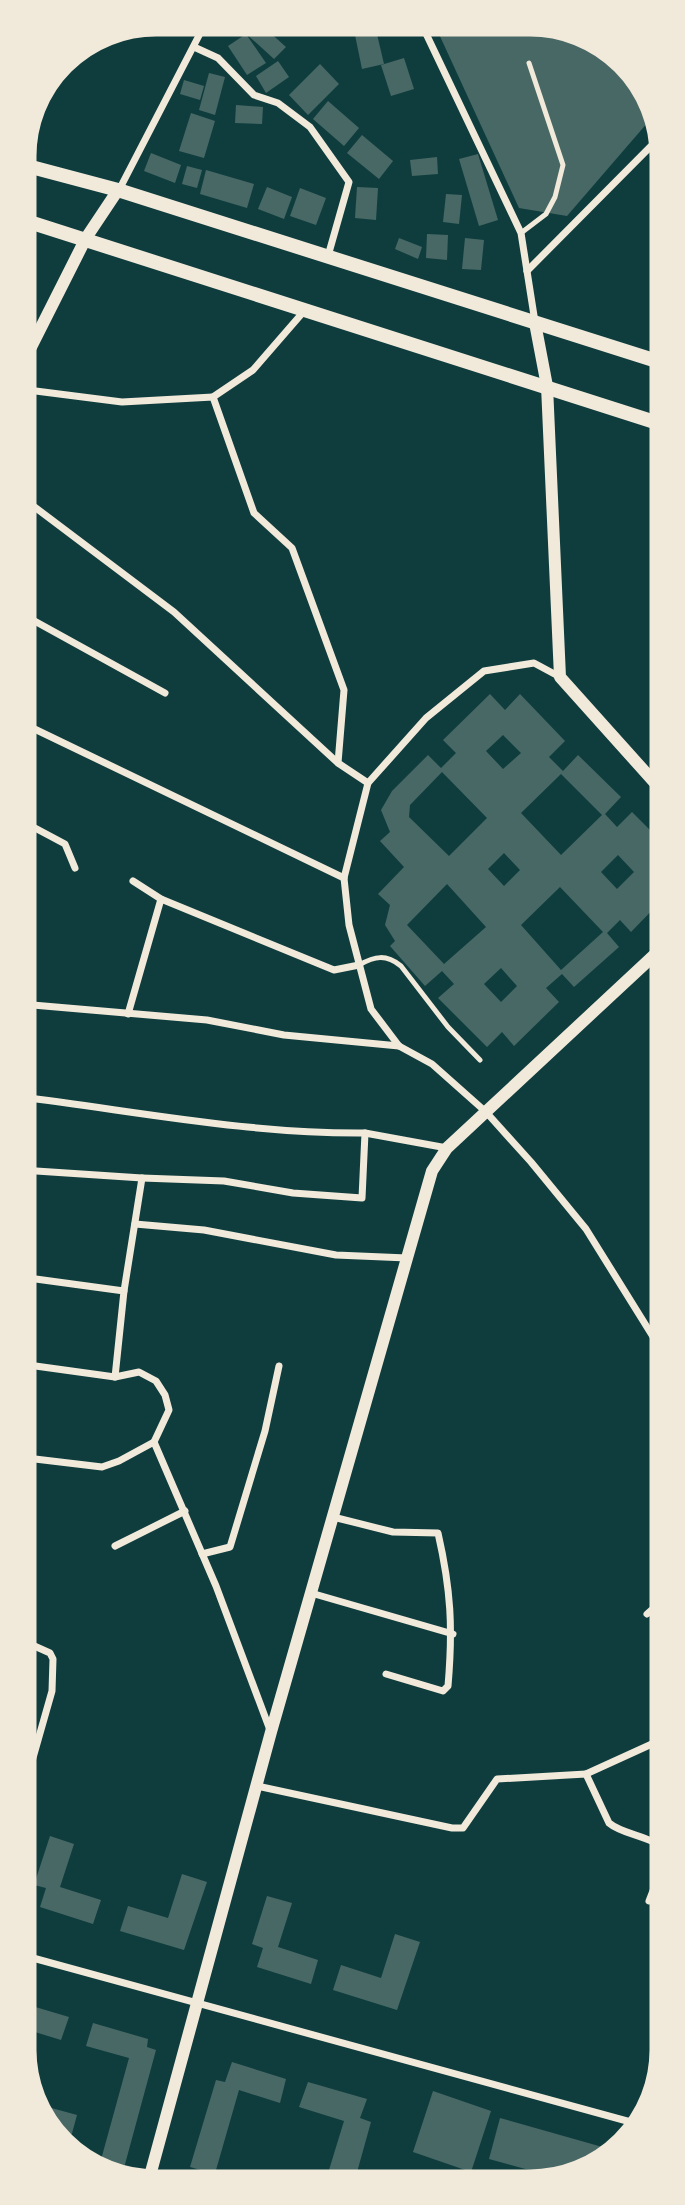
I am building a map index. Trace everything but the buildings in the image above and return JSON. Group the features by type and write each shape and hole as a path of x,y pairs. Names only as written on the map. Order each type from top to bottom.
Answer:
{"main road":[{"path":"32,167 118,190 654,360"},
{"path":"32,222 654,422"}],"street":[{"path":"32,345 86,238 118,190 201,32"},
{"path":"425,32 521,233 547,386 559,677"},
{"path":"194,47 218,58 254,95 278,103 310,127 349,182 338,230 327,257"},
{"path":"527,271 653,145"},
{"path":"32,390 122,402 213,397 253,370 305,310"},
{"path":"213,397 254,513 292,548 344,690 338,763"},
{"path":"32,505 174,612 338,763 368,783"},
{"path":"32,620 164,693"},
{"path":"399,1046 371,1009 349,925 344,878 368,783 426,718 484,671 534,663 559,677 654,782"},
{"path":"32,728 344,878"},
{"path":"32,826 65,844 75,868"},
{"path":"133,881 161,899 334,970 359,965"},
{"path":"128,1014 161,899"},
{"path":"151,2173 310,1593 432,1171 447,1147 654,956"},
{"path":"32,1005 207,1020 284,1035 399,1046 432,1064 486,1112 586,1229 653,1337"},
{"path":"32,1099 209,1123 312,1133 365,1133 447,1147"},
{"path":"32,1171 224,1181 293,1194 362,1198 365,1133"},
{"path":"115,1377 124,1291 142,1178"},
{"path":"135,1224 204,1230 336,1255 407,1258"},
{"path":"32,1278 124,1291"},
{"path":"32,1366 115,1377 139,1372 156,1381 165,1395 169,1410 154,1442 120,1461 102,1467 34,1459"},
{"path":"202,1554 230,1547 265,1431 279,1366"},
{"path":"154,1442 185,1511 271,1732"},
{"path":"115,1546 185,1511"},
{"path":"333,1517 393,1532 438,1533 450,1588 453,1634 448,1686 445,1691 386,1674"},
{"path":"310,1593 453,1634"},
{"path":"648,1614 653,1609"},
{"path":"32,1645 50,1653 53,1668 52,1691 32,1764"},
{"path":"257,1786 452,1828 463,1828 497,1779 586,1774 653,1743"},
{"path":"586,1774 609,1823 616,1829 653,1843"},
{"path":"649,1901 653,1891"},
{"path":"32,1958 198,2001 630,2122"}],"lane":[{"path":"521,233 547,214 555,197 563,165 529,64"},
{"path":"359,965 374,957 392,958 448,1027 480,1060"}]}
